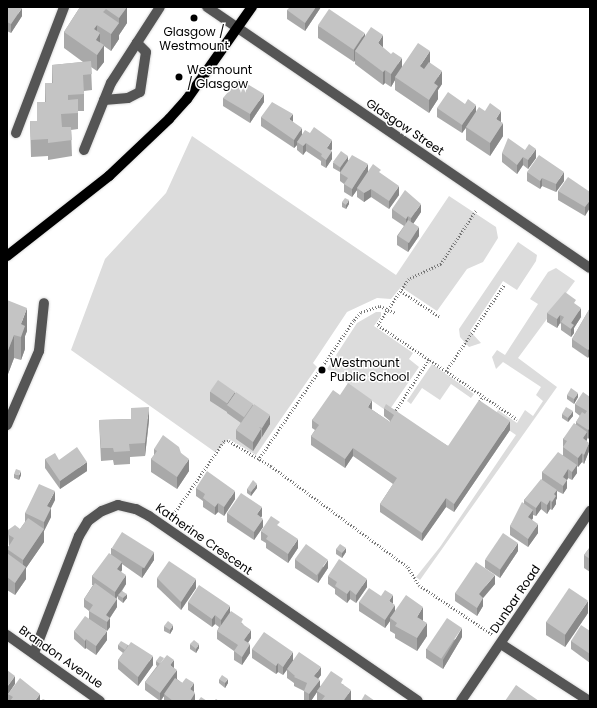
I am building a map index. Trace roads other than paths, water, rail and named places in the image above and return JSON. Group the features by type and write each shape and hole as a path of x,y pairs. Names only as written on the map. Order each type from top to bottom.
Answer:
{"main road":[{"path":"7,256 109,176 169,119 187,99 238,29 252,7"}],"street":[{"path":"16,133 64,7"},
{"path":"84,150 111,83 160,7"},
{"name":"Glasgow Street","path":"207,7 590,268"},
{"path":"104,100 128,98 140,92 146,52 137,43"},
{"path":"7,425 39,351 44,303"},
{"name":"Katherine Crescent","path":"34,654 79,536 88,521 102,510 118,505 136,509 164,527 418,701"},
{"name":"Dunbar Road","path":"461,701 498,640 590,511"},
{"name":"Brandon Avenue","path":"7,635 100,701"},
{"path":"498,640 588,701"}],"place":[{"name":"Glasgow / Westmount","path":"194,18"},
{"name":"Wesmount / Glasgow","path":"179,77"},
{"name":"Westmount Public School","path":"322,370"}]}
